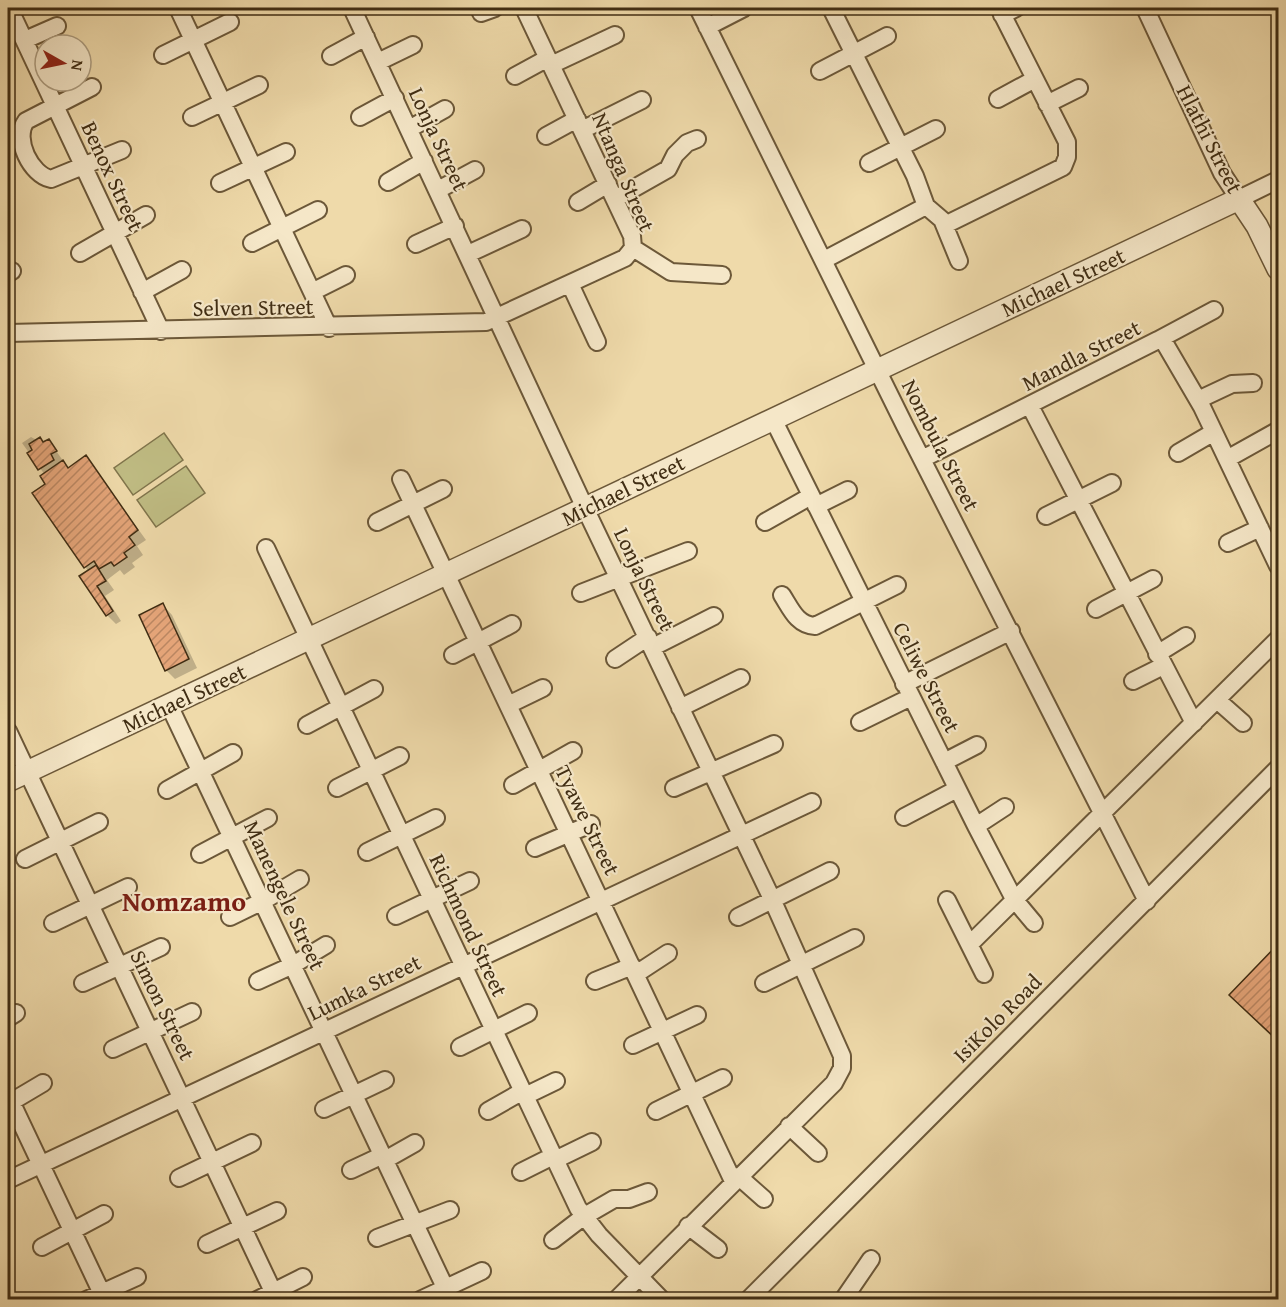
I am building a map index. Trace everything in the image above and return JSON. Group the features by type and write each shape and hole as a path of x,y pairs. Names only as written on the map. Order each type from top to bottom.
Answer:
{"street":[{"name":"Benox Street","path":"9,8 160,331"},
{"path":"178,8 329,328"},
{"name":"Lonja Street","path":"352,8 585,508 772,899 836,1039 843,1062 839,1076 616,1299"},
{"name":"Ntanga Street","path":"498,318 625,258 633,248 632,236 524,8"},
{"name":"Nombula Street","path":"698,8 922,459 1146,901"},
{"path":"707,27 744,8"},
{"path":"831,8 900,147 926,206 947,223 959,261"},
{"name":"Hlathi Street","path":"1145,8 1222,173 1257,226 1278,269"},
{"path":"947,223 1063,167 1067,157 1067,142 1035,79 1006,10"},
{"path":"163,55 230,22"},
{"path":"25,40 57,26"},
{"path":"515,75 615,35"},
{"path":"820,71 887,36"},
{"path":"331,56 366,37"},
{"path":"378,62 413,45"},
{"path":"998,99 1035,79"},
{"path":"192,117 259,85"},
{"path":"1047,104 1079,88"},
{"path":"80,93 23,124 25,153 34,171 42,177 51,179 122,150"},
{"path":"360,117 395,98"},
{"path":"546,136 642,100"},
{"path":"409,129 444,109"},
{"path":"869,163 936,129"},
{"path":"578,202 611,192 668,169 675,155 687,143 698,139"},
{"path":"220,183 286,152"},
{"path":"388,182 424,161"},
{"path":"438,190 475,170"},
{"path":"1239,199 1278,180"},
{"name":"Michael Street","path":"8,781 1239,199"},
{"path":"824,260 926,206"},
{"path":"252,243 318,210"},
{"path":"80,253 146,215"},
{"path":"416,244 455,226"},
{"path":"468,254 522,229"},
{"path":"633,248 671,272 722,275"},
{"path":"142,292 182,270"},
{"path":"312,292 346,275"},
{"path":"570,284 597,342"},
{"path":"1158,340 1214,310"},
{"name":"Selven Street","path":"8,333 472,324 498,318"},
{"name":"Mandla Street","path":"922,459 1158,340 1164,342 1198,400 1276,556"},
{"path":"1198,400 1232,384 1253,383"},
{"path":"1030,406 1194,723"},
{"name":"Celiwe Street","path":"773,419 976,826 1014,898 1034,923"},
{"path":"1227,459 1278,430"},
{"path":"1178,453 1214,432"},
{"name":"Tyawe Street","path":"400,479 691,1092 735,1178"},
{"path":"1046,516 1112,483"},
{"path":"377,522 443,489"},
{"path":"765,522 814,501 848,490"},
{"path":"1228,543 1260,528"},
{"name":"Richmond Street","path":"266,548 583,1217 662,1299"},
{"path":"581,593 688,551"},
{"path":"1096,609 1153,579"},
{"path":"782,595 795,616 809,626 820,626 897,585"},
{"path":"615,659 714,616"},
{"path":"453,655 512,624"},
{"path":"860,722 908,690 1011,631"},
{"path":"1133,681 1186,636"},
{"path":"970,943 1278,639"},
{"path":"680,708 741,678"},
{"path":"307,725 374,688"},
{"path":"508,705 543,688"},
{"path":"1217,700 1244,723"},
{"name":"Manengele Street","path":"169,705 449,1294"},
{"name":"Simon Street","path":"8,731 276,1295"},
{"path":"674,788 774,744"},
{"path":"944,762 977,745"},
{"path":"513,785 573,751"},
{"path":"167,790 233,753"},
{"path":"338,788 400,756"},
{"name":"IsiKolo Road","path":"748,1299 1278,768"},
{"path":"904,816 957,789"},
{"name":"Lumka Street","path":"8,1179 183,1099 463,964 812,802"},
{"path":"976,826 1005,807"},
{"path":"200,854 268,818"},
{"path":"368,852 436,818"},
{"path":"25,859 99,822"},
{"path":"535,848 591,824"},
{"path":"738,917 830,871"},
{"path":"230,917 263,902 300,879"},
{"path":"396,916 470,881"},
{"path":"53,923 128,887"},
{"path":"947,900 984,974"},
{"path":"764,983 855,938"},
{"path":"258,981 293,965 326,945"},
{"path":"84,983 161,947"},
{"path":"595,981 634,970 669,953"},
{"path":"113,1049 152,1033 192,1012"},
{"path":"460,1047 528,1013"},
{"path":"633,1045 697,1015"},
{"path":"656,1111 723,1078"},
{"path":"324,1109 384,1080"},
{"path":"489,1111 556,1081"},
{"path":"43,1083 8,1097 72,1230 97,1297 137,1277"},
{"path":"789,1126 818,1153"},
{"path":"521,1172 592,1142"},
{"path":"179,1178 252,1143"},
{"path":"351,1170 415,1143"},
{"path":"735,1178 764,1199"},
{"path":"553,1240 583,1217 618,1197 629,1199 648,1192"},
{"path":"377,1238 416,1225 450,1210"},
{"path":"207,1244 277,1211"},
{"path":"42,1246 104,1214"},
{"path":"688,1226 718,1249"},
{"path":"843,1299 871,1259"},
{"path":"420,1299 449,1294 482,1271"},
{"path":"257,1299 276,1295 303,1277"}],"shaded area":[{"path":"164,433 183,460 133,495 114,468"},
{"path":"186,466 205,493 156,527 137,500"}],"building":[{"path":"40,437 43,442 49,439 57,451 51,454 54,460 38,470 27,453 32,450 29,444"},
{"path":"86,455 138,530 129,537 135,545 124,553 127,557 114,566 111,562 99,569 94,561 84,568 32,493 45,484 40,476 63,460 68,468"},
{"path":"96,565 106,581 97,586 113,611 106,616 79,576"},
{"path":"163,603 189,659 165,671 139,615"},
{"path":"1278,944 1278,1041 1229,995"}],"district":[{"name":"Nomzamo","path":"184,900"}]}
